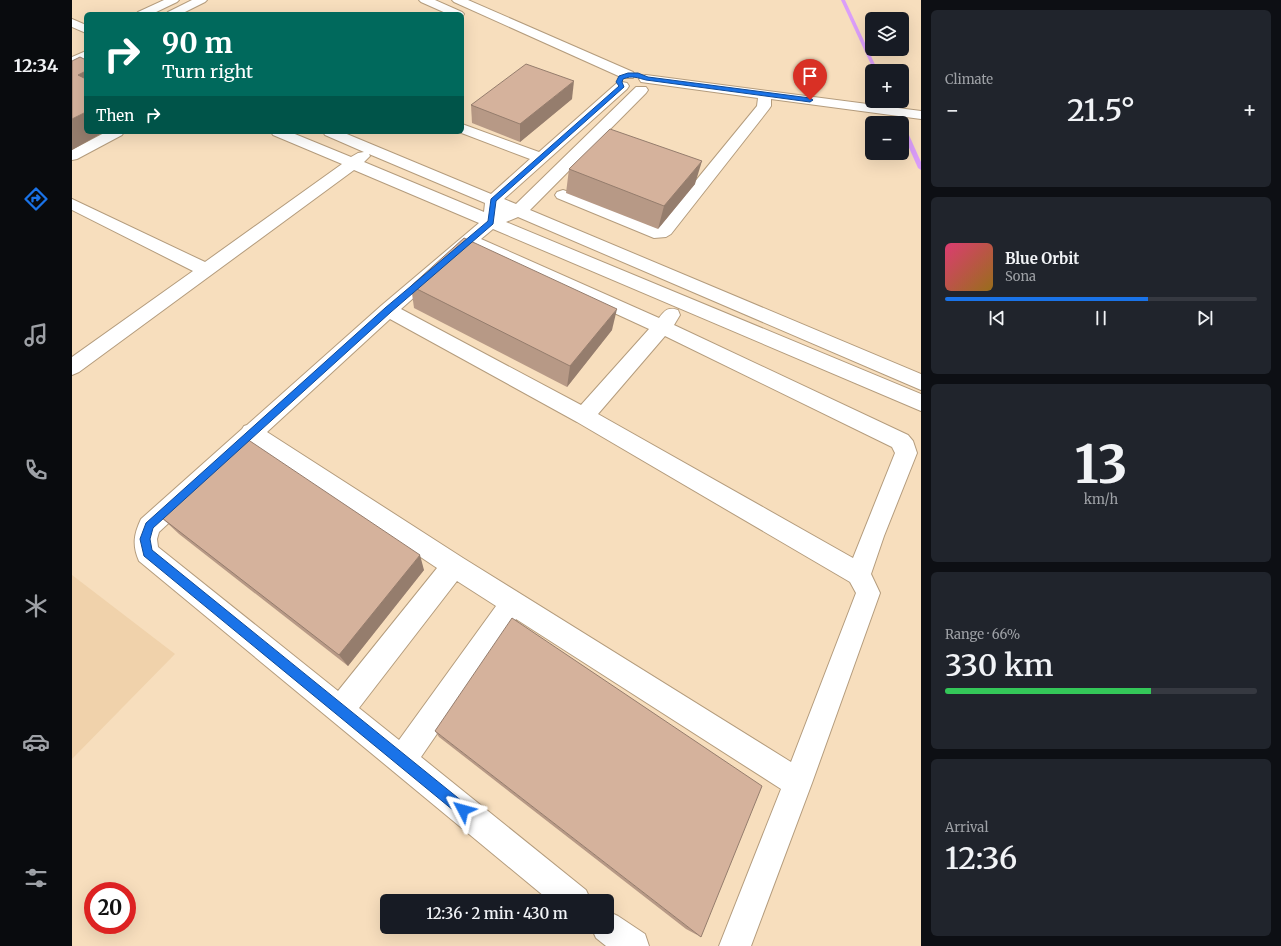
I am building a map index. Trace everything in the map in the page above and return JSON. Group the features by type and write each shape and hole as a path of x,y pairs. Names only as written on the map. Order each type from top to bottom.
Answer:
{"lane":[{"path":"146,12 173,0"},
{"path":"176,12 201,0"},
{"path":"425,0 454,12"},
{"path":"458,0 623,81 631,90 644,86 884,116"},
{"path":"72,23 84,28"},
{"path":"503,33 623,81"},
{"path":"72,46 84,50"},
{"path":"72,62 84,56"},
{"path":"491,222 493,200 541,158 623,81"},
{"path":"566,894 147,553 145,539 149,526 251,432 469,240 491,222 518,211 644,86"},
{"path":"563,195 654,233 660,233 666,230 765,100"},
{"path":"909,123 921,115"},
{"path":"464,129 541,158"},
{"path":"72,156 113,134"},
{"path":"283,134 921,404"},
{"path":"335,134 921,382"},
{"path":"72,367 372,150"},
{"path":"72,204 206,270"},
{"path":"469,240 662,327 900,441 905,447 906,453 872,536 859,574"},
{"path":"584,416 662,327 694,285"},
{"path":"388,310 584,416 859,574 868,593 798,783 735,946"},
{"path":"251,432 454,566 798,783"},
{"path":"340,710 454,566"},
{"path":"402,760 513,603"},
{"path":"614,932 634,946"}],"shaded area":[{"path":"72,575 175,654 72,759"}],"building":[{"path":"80,57 84,59 84,72 78,75 84,78 84,113 72,119 72,61"},
{"path":"526,64 574,81 520,124 471,105"},
{"path":"610,129 702,161 664,206 569,169"},
{"path":"464,238 617,309 570,366 411,286"},
{"path":"247,439 420,555 339,655 162,518"},
{"path":"512,618 762,786 701,937 435,731"}],"waterway":[{"path":"843,0 873,64"},
{"path":"893,108 897,116"},
{"path":"909,141 921,168"}],"route":[{"path":"463,810 147,553 145,539 149,526 251,432 388,310 491,222 493,200 622,86 620,85 619,80 624,76 638,75 646,79 810,100"}]}
